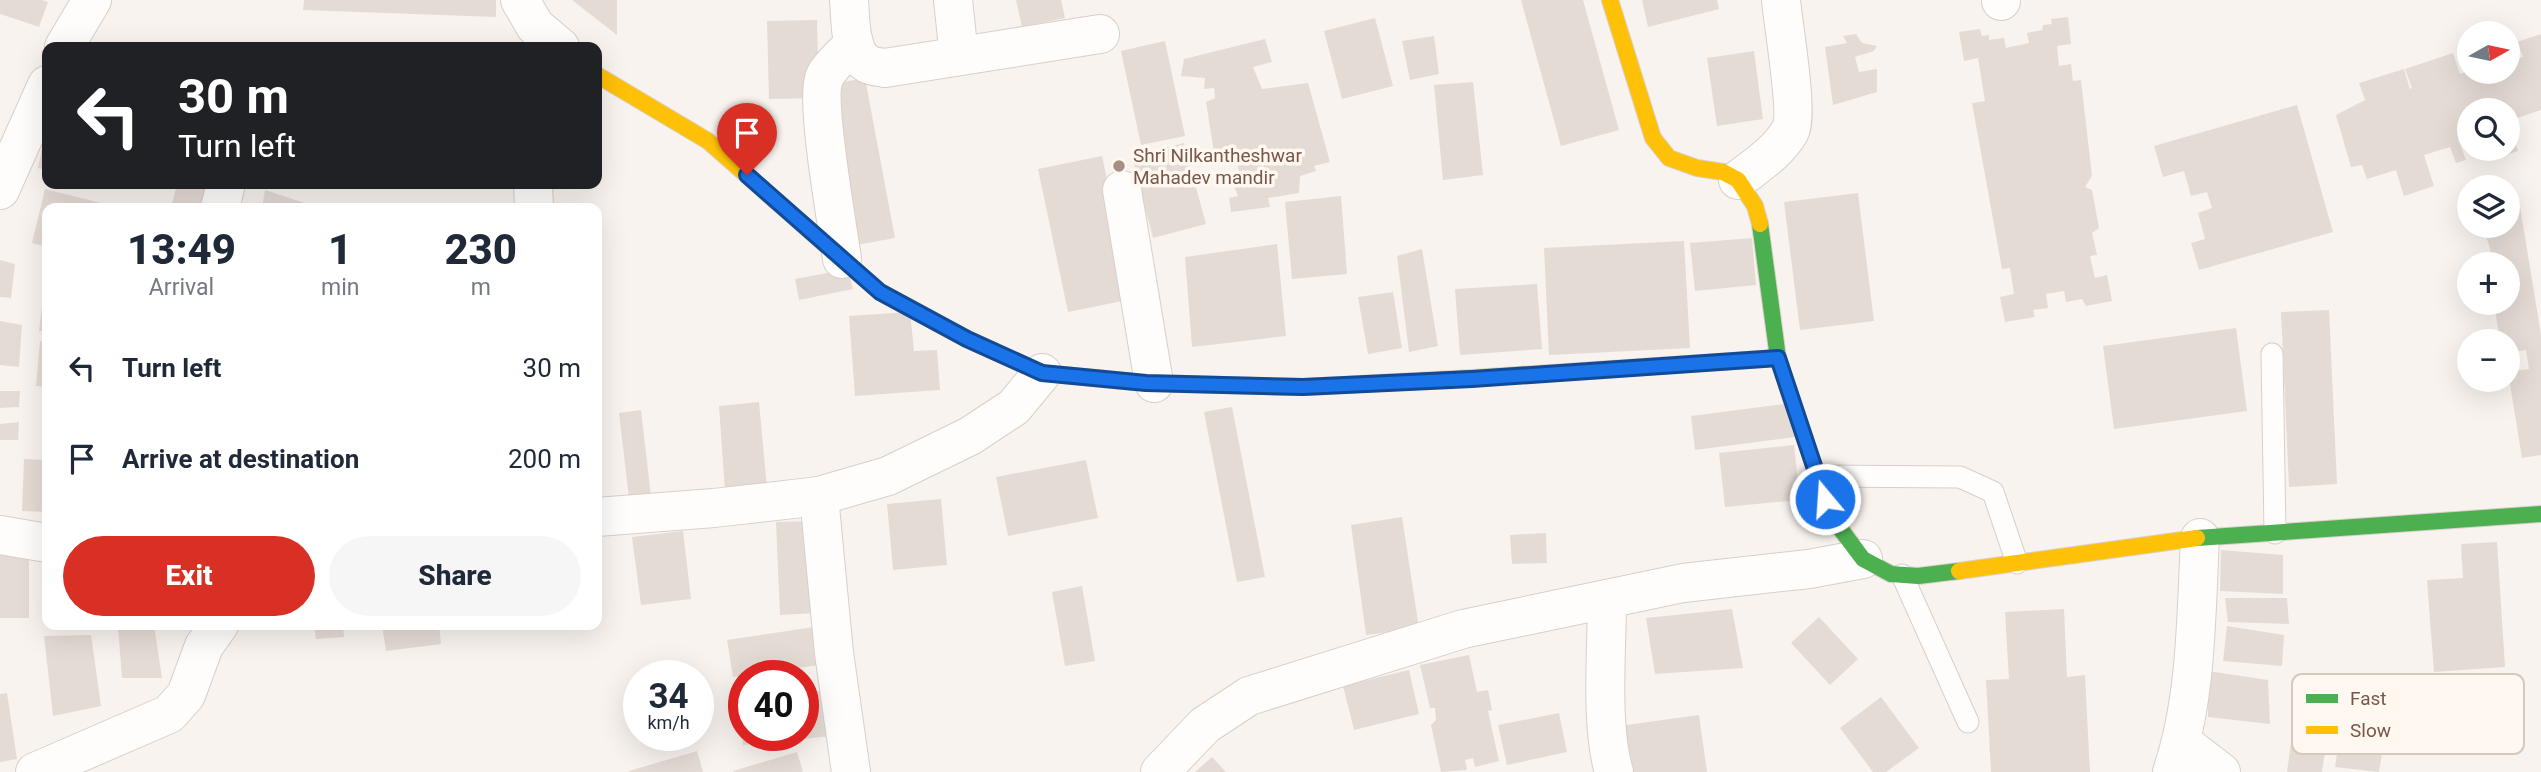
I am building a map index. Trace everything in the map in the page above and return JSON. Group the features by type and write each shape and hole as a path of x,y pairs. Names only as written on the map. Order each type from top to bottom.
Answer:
{"street":[{"path":"67,42 92,0"},
{"path":"849,0 854,43 858,52 868,64 885,68 1100,34"},
{"path":"953,0 959,56"},
{"path":"1610,0 1653,138 1670,158 1697,168 1723,172 1738,180 1755,205 1762,229 1778,358 1825,499 1842,530 1863,559 1891,574 1918,576 2200,538 2541,514"},
{"path":"1738,180 1779,148 1792,128 1791,89 1781,0"},
{"path":"842,260 827,154 822,88 825,75 854,43"},
{"path":"602,78 708,141 880,292 967,339 1042,373 1154,383 1303,387 1778,358"},
{"path":"0,190 42,96"},
{"path":"1122,190 1154,383"},
{"path":"602,517 715,508 819,496 888,476 970,436 1014,407 1042,373"},
{"path":"819,496 834,653 851,772"},
{"path":"0,535 42,542"},
{"path":"2200,538 2193,657 2177,757 2221,772"},
{"path":"1160,772 1205,725 1249,696 1463,629 1683,583 1809,569 1863,559"},
{"path":"1607,599 1607,722 1609,757 1614,772"},
{"path":"35,772 169,714 186,695 204,646 215,630"}],"lane":[{"path":"2272,354 2275,533"},
{"path":"1817,476 1960,477 1993,492 2017,563"},
{"path":"1902,575 1968,722"}],"building":[{"path":"0,0 48,2 39,27 0,14"},
{"path":"304,0 496,0 496,17 303,10"},
{"path":"572,0 617,0 617,35"},
{"path":"1016,0 1061,0 1065,18 1022,27"},
{"path":"1521,0 1583,0 1619,130 1561,146"},
{"path":"1642,0 1717,0 1719,9 1648,27"},
{"path":"2068,17 2071,44 2057,46 2059,66 2071,64 2073,81 2081,80 2092,176 2085,187 2092,190 2099,228 2092,233 2097,255 2090,256 2095,278 2107,275 2112,301 2086,306 2082,299 2066,302 2064,291 2046,294 2048,308 2033,310 2035,317 2005,322 2000,297 2014,294 2010,268 2002,269 1972,103 1985,101 1978,58 1964,61 1959,32 1980,29 1982,36 1989,35 1989,40 2004,38 2006,48 2029,43 2027,33 2042,30 2043,25 2052,24 2051,19"},
{"path":"1375,18 1393,86 1342,99 1324,31"},
{"path":"817,20 819,98 769,99 767,21"},
{"path":"1856,34 1862,43 1877,46 1874,51 1855,57 1859,72 1877,69 1877,92 1833,105 1825,47 1847,43 1843,36"},
{"path":"2541,34 2541,110 2520,117 2520,98 2457,98 2457,161 2463,161 2456,163 2450,147 2424,155 2434,186 2404,196 2396,170 2367,179 2362,165 2351,167 2336,115 2365,100 2359,83 2404,69 2410,89 2412,88 2405,69 2453,53 2457,65 2457,84 2520,84 2520,58 2523,57 2520,41"},
{"path":"1434,36 1439,74 1410,80 1402,41"},
{"path":"1265,39 1272,62 1253,67 1262,89 1308,83 1330,162 1314,166 1316,171 1300,176 1299,193 1268,198 1270,207 1231,212 1229,198 1238,196 1231,179 1241,178 1235,156 1215,159 1206,102 1215,98 1214,88 1204,89 1205,78 1181,76 1184,59"},
{"path":"1165,41 1185,136 1141,145 1121,51"},
{"path":"1754,51 1763,119 1717,126 1707,58"},
{"path":"865,78 895,238 851,246 827,85"},
{"path":"1473,82 1483,175 1443,180 1434,85"},
{"path":"2297,105 2333,232 2199,270 2191,243 2205,239 2198,213 2212,208 2207,192 2191,196 2184,171 2163,177 2154,146"},
{"path":"1184,143 1206,224 1153,238 1132,157"},
{"path":"42,148 42,169 38,168"},
{"path":"1102,156 1132,299 1068,312 1038,169"},
{"path":"45,189 101,203 42,203 42,246 32,243"},
{"path":"176,189 220,189 216,203 172,203"},
{"path":"265,190 305,203 263,203"},
{"path":"1858,193 1874,321 1800,330 1784,202"},
{"path":"1341,196 1347,274 1292,279 1285,202"},
{"path":"2520,206 2541,335 2541,455 2522,458 2511,392 2520,392 2520,370 2529,369 2526,350 2520,351 2520,329 2498,329 2496,315 2520,315 2520,252 2491,252 2487,238 2520,238"},
{"path":"1752,238 1756,285 1695,291 1690,243"},
{"path":"1684,241 1690,348 1549,355 1544,248"},
{"path":"1277,244 1286,336 1192,347 1185,257"},
{"path":"1422,249 1438,346 1409,352 1397,256"},
{"path":"0,260 15,264 11,298 0,297"},
{"path":"848,269 853,289 799,300 795,279"},
{"path":"1537,284 1542,349 1460,355 1455,289"},
{"path":"1393,292 1402,348 1368,354 1358,297"},
{"path":"42,306 42,331 39,331"},
{"path":"2329,310 2337,484 2289,487 2281,312"},
{"path":"910,312 914,351 937,350 940,390 855,396 849,316"},
{"path":"0,321 22,325 19,367 0,365"},
{"path":"2236,328 2247,411 2114,429 2103,346"},
{"path":"40,341 42,387 36,386"},
{"path":"0,391 20,391 19,407 0,408"},
{"path":"759,402 767,488 725,491 719,406"},
{"path":"1791,403 1795,437 1695,450 1691,416"},
{"path":"1232,407 1265,577 1237,582 1204,412"},
{"path":"641,410 652,505 630,507 619,413"},
{"path":"19,422 18,440 0,440 0,424"},
{"path":"1794,445 1800,500 1725,507 1719,453"},
{"path":"24,459 42,460 42,512 22,511"},
{"path":"1086,460 1098,518 1008,536 996,477"},
{"path":"941,499 947,565 893,570 887,504"},
{"path":"1402,517 1419,628 1366,635 1351,525"},
{"path":"813,521 817,613 780,615 776,522"},
{"path":"683,531 691,599 641,605 632,537"},
{"path":"1546,533 1547,563 1512,564 1510,535"},
{"path":"2497,542 2505,667 2434,672 2427,580 2463,578 2461,544"},
{"path":"0,546 29,546 29,618 0,618"},
{"path":"2221,550 2283,555 2283,594 2220,591"},
{"path":"1082,586 1095,661 1065,666 1052,592"},
{"path":"2225,598 2287,598 2289,624 2228,622"},
{"path":"1732,609 1743,668 1655,674 1646,618"},
{"path":"2064,609 2067,677 2085,675 2090,772 1991,772 1986,680 2009,679 2005,612"},
{"path":"1819,617 1858,659 1830,685 1791,643"},
{"path":"821,626 826,664 819,665 819,660 730,660 727,640"},
{"path":"2227,626 2284,635 2282,666 2223,661"},
{"path":"118,630 155,630 162,678 122,678"},
{"path":"315,630 343,630 344,637 316,639"},
{"path":"383,630 440,630 441,644 386,651"},
{"path":"91,635 101,706 53,716 44,636"},
{"path":"1469,655 1477,692 1488,690 1492,710 1488,711 1499,761 1475,767 1473,758 1465,760 1467,770 1441,772 1431,725 1436,720 1435,708 1430,708 1420,665"},
{"path":"1409,670 1419,714 1354,730 1343,686"},
{"path":"2208,671 2268,680 2270,724 2208,717"},
{"path":"827,690 832,736 819,737 819,691"},
{"path":"7,693 17,759 0,762 0,694"},
{"path":"1881,697 1919,748 1886,772 1873,772 1840,728"},
{"path":"1559,713 1567,752 1507,765 1498,725"},
{"path":"1699,715 1707,772 1633,772 1619,726"},
{"path":"2292,736 2292,754 2325,754 2322,772 2287,772"},
{"path":"697,751 703,772 629,772"},
{"path":"797,752 803,772 733,771"},
{"path":"2337,754 2382,754 2379,772 2335,767"},
{"path":"1212,757 1226,772 1195,772"}],"traffic: fast":[{"path":"1760,224 1778,358 1825,499 1842,531 1863,559 1891,574 1918,576 1959,571"},
{"path":"835,253 880,292 967,339 1042,373 1146,383 1303,387 1473,378"},
{"path":"2197,538 2541,514"}],"traffic: slow":[{"path":"1610,0 1653,138 1669,158 1697,168 1723,172 1738,180 1755,206 1760,224"},
{"path":"602,78 708,141 835,253"},
{"path":"1473,378 1778,358"},
{"path":"1959,571 2197,538"}],"place":[{"name":"Shri Nilkantheshwar Mahadev mandir","path":"1119,166"}],"route":[{"path":"747,175 880,292 967,339 1042,373 1146,383 1303,387 1590,372 1778,358 1825,499"}]}
